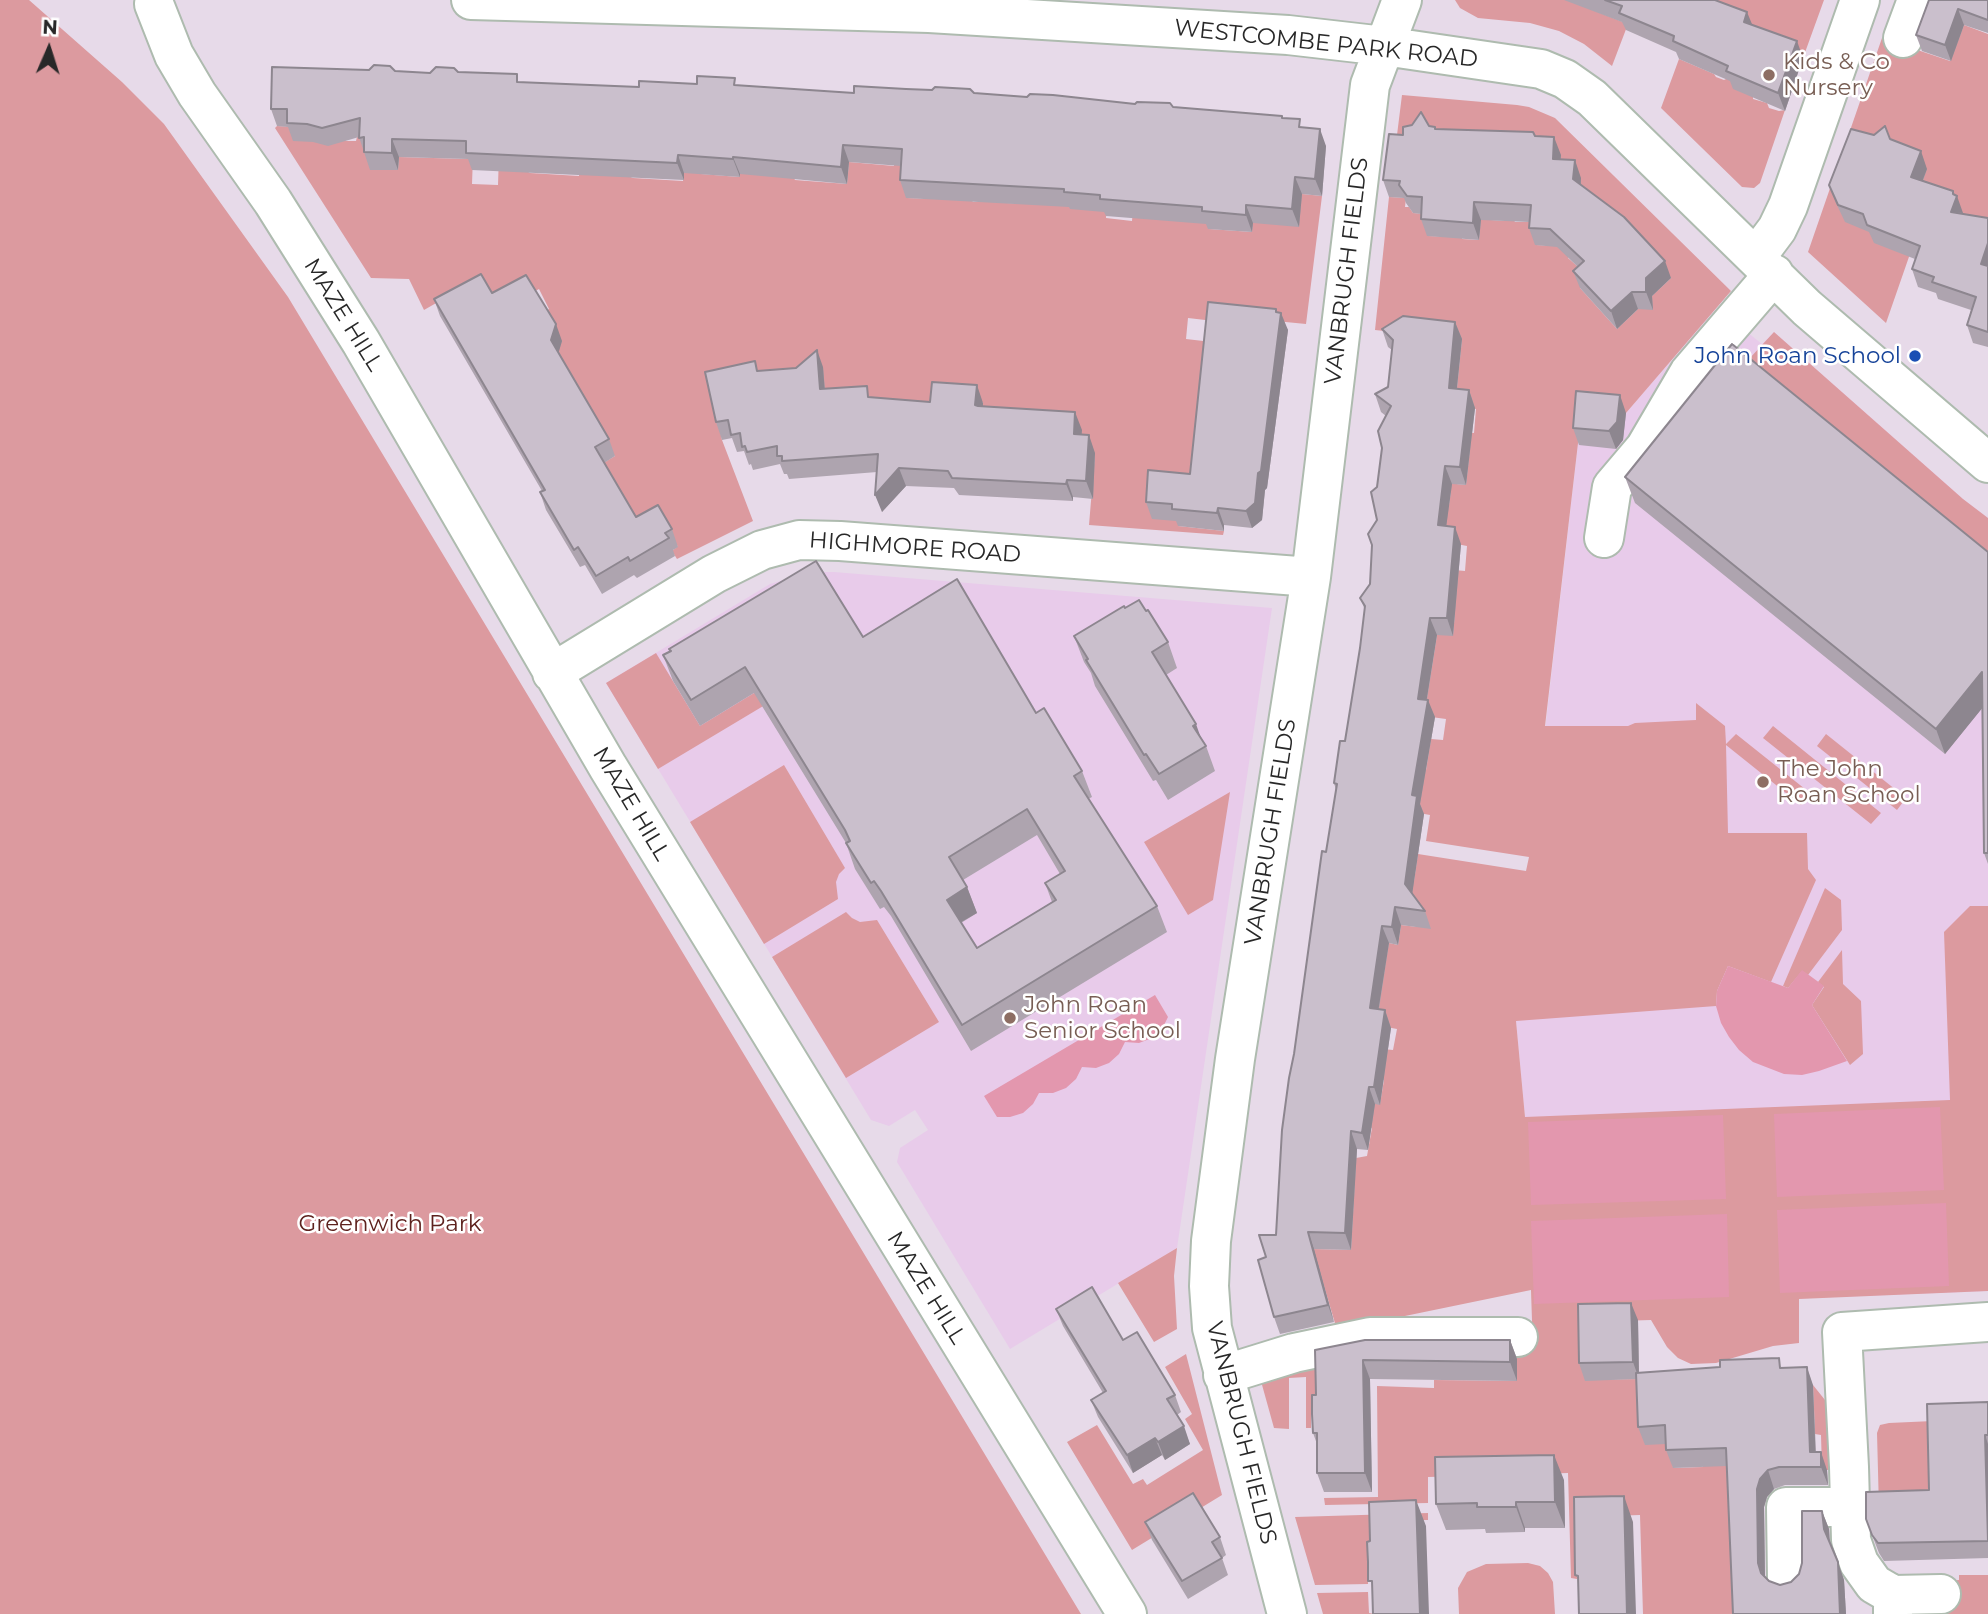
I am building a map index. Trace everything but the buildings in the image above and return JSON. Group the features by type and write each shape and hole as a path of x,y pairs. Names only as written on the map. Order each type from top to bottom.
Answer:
{"street":[{"name":"WESTCOMBE PARK ROAD","path":"471,0 928,7 1288,35 1541,69 1565,79 1592,98 1807,307 1988,463"},
{"name":"VANBRUGH FIELDS","path":"1287,1614 1212,1328 1209,1286 1211,1241 1235,1059 1311,577 1370,85 1402,0"},
{"path":"1604,538 1612,487 1645,448 1689,373 1765,266 1860,0"},
{"path":"1903,37 1917,0"},
{"name":"MAZE HILL","path":"155,1 174,55 197,94 273,202 361,342 552,673 756,1011 1127,1614"},
{"name":"HIGHMORE ROAD","path":"552,673 714,574 762,550 799,540 1311,577"},
{"path":"1941,1594 1893,1604 1858,1563 1851,1540 1842,1332 1988,1322"},
{"path":"1223,1375 1294,1353 1370,1337 1518,1337"},
{"path":"1789,1598 1786,1492 1850,1507"}],"shaded area":[{"name":"The John Roan School","path":"1717,308 1762,344 1774,332 1988,518 1988,1291 1532,1309 1525,1117 1516,1021 1542,756 1582,409 1626,413"},
{"name":"John Roan Senior School","path":"812,572 1272,608 1177,1248 1010,1349 897,1162 900,1148 928,1130 915,1110 889,1126 871,1120 606,683 770,584"},
{"path":"1728,966 1788,988 1802,970 1824,986 1812,1005 1847,1061 1802,1075 1784,1074 1753,1062 1729,1037 1716,1006 1717,991"},
{"path":"1155,995 1168,1017 1162,1029 1152,1038 1139,1043 1125,1042 1119,1054 1109,1063 1096,1068 1082,1067 1076,1079 1066,1088 1053,1093 1039,1093 1033,1104 1023,1113 997,1117 984,1096"},
{"path":"1940,1107 1944,1190 1777,1197 1774,1114"},
{"path":"1723,1115 1726,1199 1531,1205 1528,1122"},
{"path":"1946,1203 1949,1286 1780,1293 1777,1210"},
{"path":"1727,1214 1729,1297 1534,1304 1531,1221"}],"green space":[{"name":"Greenwich Park","path":"0,0 29,0 122,82 164,124 288,297 1081,1614 0,1614"},
{"path":"1455,0 1567,0 1628,24 1612,66 1584,44 1559,31 1530,23 1478,18 1460,8"},
{"path":"1700,0 1824,0 1803,58 1750,39"},
{"path":"1964,25 1988,34 1988,234 1919,228 1886,323 1808,252 1882,38 1950,61"},
{"path":"1679,59 1716,77 1724,80 1728,78 1753,96 1753,99 1767,103 1769,108 1785,110 1760,183 1754,188 1742,187 1661,108"},
{"path":"1402,95 1529,107 1555,118 1731,291 1626,413 1582,409 1545,726 1628,726 1635,723 1696,720 1696,703 1725,726 1726,744 1736,734 1810,793 1801,805 1726,745 1728,833 1807,833 1808,869 1816,880 1771,982 1728,966 1717,991 1716,1006 1516,1021 1525,1117 1950,1100 1944,932 1970,906 1988,906 1988,1291 1799,1299 1799,1343 1773,1346 1716,1363 1691,1364 1678,1358 1667,1347 1651,1320 1584,1322 1585,1380 1639,1379 1643,1391 1645,1444 1672,1444 1673,1468 1703,1467 1703,1450 1731,1448 1731,1430 1761,1429 1763,1471 1733,1473 1737,1559 1768,1586 1739,1587 1740,1614 1643,1614 1640,1515 1580,1517 1581,1557 1577,1558 1577,1579 1571,1578 1568,1473 1428,1477 1428,1503 1325,1505 1324,1498 1378,1497 1377,1386 1434,1388 1434,1380 1516,1381 1517,1351 1533,1351 1531,1290 1337,1330 1313,1249 1351,1250 1356,1158 1367,1156 1372,1128 1355,1125 1359,1102 1380,1104 1384,1080 1379,1079 1383,1049 1393,1050 1397,1029 1376,1025 1389,943 1398,945 1401,925 1417,927 1419,912 1412,903 1393,900 1396,879 1414,881 1418,854 1526,871 1529,857 1426,841 1430,815 1408,811 1415,768 1426,770 1431,739 1443,740 1446,719 1424,716 1437,635 1453,635 1455,612 1439,611 1443,569 1465,571 1467,546 1441,541 1445,505 1449,505 1451,491 1446,490 1447,483 1466,485 1470,448 1451,445 1452,431 1474,433 1476,409 1455,406 1462,339 1375,330 1389,197 1406,198 1405,207 1409,207 1413,213 1424,214 1429,209 1428,236 1451,237 1457,148 1420,141 1410,144 1409,152 1395,151","holes":["1507,148 1509,152 1523,149 1560,155 1559,177 1581,178 1580,197 1601,212 1621,234 1626,230 1643,248 1647,245 1657,255 1653,259 1671,278 1652,296 1652,301 1644,309 1638,309 1617,329 1580,288 1605,265 1598,258 1584,272 1568,258 1583,240 1554,238 1553,246 1536,245 1537,218 1531,218 1528,222 1515,222 1512,217 1508,216 1504,221 1491,220 1488,215 1481,215 1479,240 1462,239 1469,149"]},
{"path":"293,127 338,141 356,141 357,137 366,137 398,170 399,157 466,159 473,156 472,184 498,185 499,154 530,173 579,176 580,157 633,178 683,181 684,169 701,174 739,177 741,155 795,180 847,184 849,162 894,166 896,133 907,198 932,199 935,158 973,202 983,202 984,186 1008,188 1007,203 1023,204 1108,184 1106,218 1132,221 1136,172 1201,192 1209,229 1252,232 1253,217 1302,194 1322,196 1306,324 1245,318 1214,321 1188,318 1186,339 1212,342 1205,412 1178,526 1224,531 1223,535 1089,525 1095,453 982,422 983,402 937,418 710,381 722,440 753,521 677,559 672,551 678,546 642,535 592,470 615,456 487,343 549,309 539,289 498,311 452,294 424,310 409,279 371,278 275,128"},
{"path":"1774,332 1988,518 1988,554 1749,359"},
{"path":"656,653 700,726 782,676 790,690 658,769 606,683"},
{"path":"1773,726 1881,813 1871,824 1763,738"},
{"path":"1826,734 1906,798 1897,810 1817,746"},
{"path":"784,765 845,868 836,882 838,899 764,944 690,822"},
{"path":"1230,792 1213,900 1188,915 1144,842"},
{"path":"1825,888 1841,900 1842,930 1808,975 1802,971 1788,988 1783,986"},
{"path":"846,912 860,922 877,920 939,1022 846,1078 772,957"},
{"path":"1842,950 1843,984 1861,1001 1863,1054 1850,1065 1812,1005 1824,987 1818,982"},
{"path":"1177,1248 1174,1276 1177,1329 1154,1342 1118,1283"},
{"path":"1363,1349 1380,1368 1316,1368 1316,1407 1311,1408 1311,1428 1306,1428 1306,1377 1289,1378 1289,1429 1274,1428 1259,1374"},
{"path":"1186,1354 1222,1495 1132,1550 1067,1442 1097,1425 1133,1484 1143,1479 1147,1485 1203,1450 1185,1419 1192,1414 1165,1367"},
{"path":"1813,1385 1833,1410 1835,1470 1822,1470 1821,1435 1815,1434"},
{"path":"1933,1421 1988,1506 1879,1509 1877,1433 1880,1425"},
{"path":"1428,1513 1428,1520 1372,1521 1372,1561 1368,1561 1368,1584 1315,1585 1295,1517"},
{"path":"1528,1563 1540,1566 1553,1582 1555,1614 1459,1614 1458,1588 1467,1572 1486,1564"},
{"path":"1959,1575 1988,1575 1988,1614 1923,1614 1918,1611 1944,1581 1959,1580"},
{"path":"1368,1592 1369,1613 1375,1614 1323,1614 1317,1593"}],"place":[{"name":"Kids & Co Nursery","path":"1769,75"},
{"name":"John Roan School","path":"1915,356"},
{"name":"The John Roan School","path":"1763,782"},
{"name":"John Roan Senior School","path":"1010,1018"}]}
